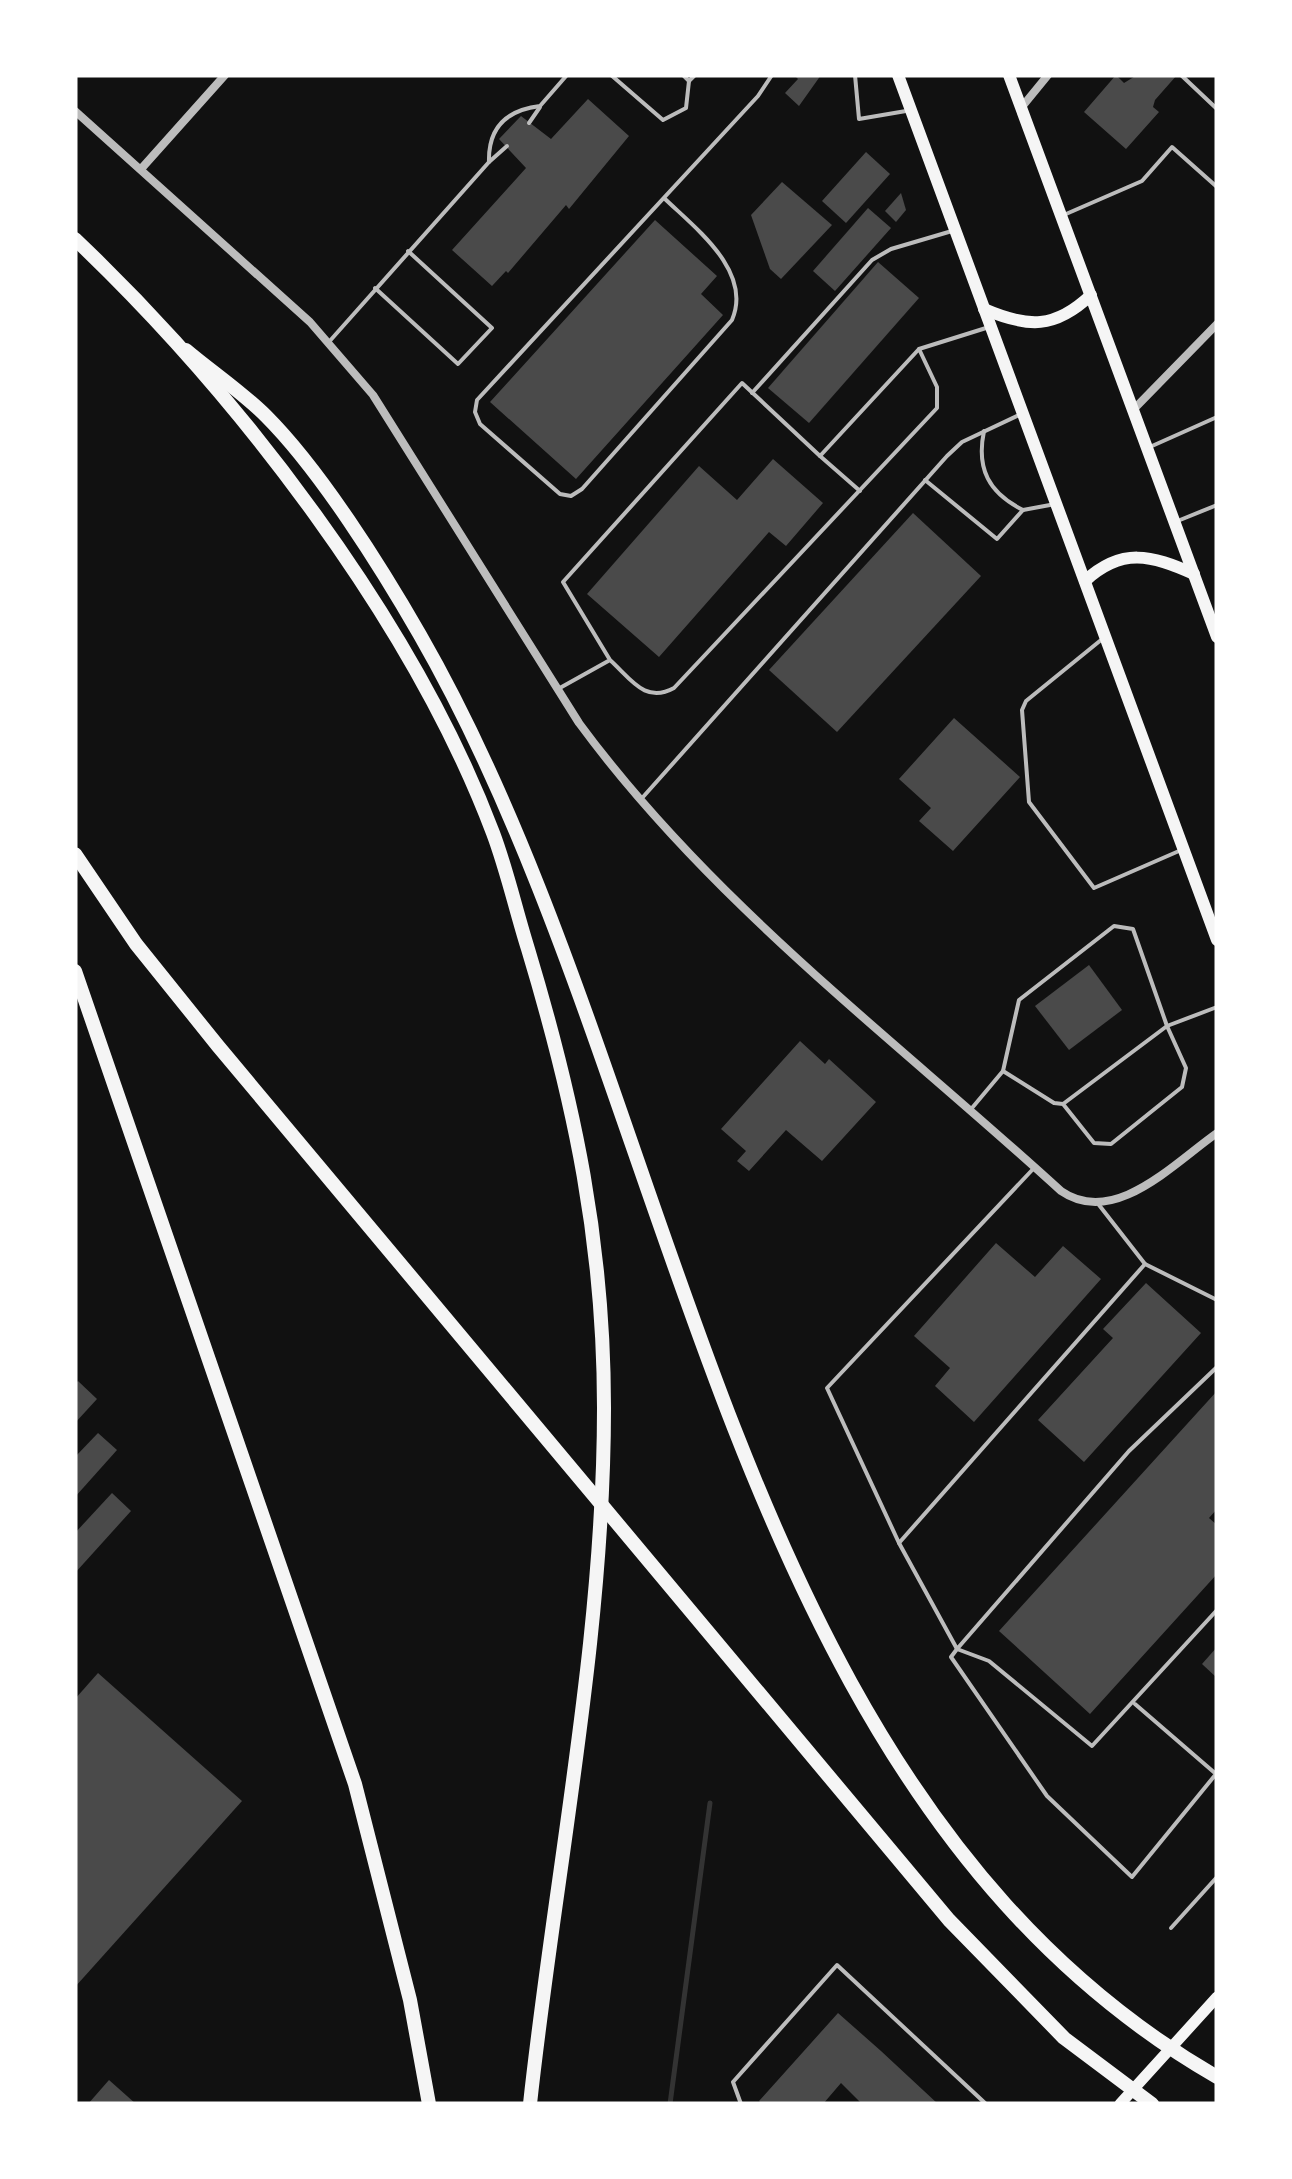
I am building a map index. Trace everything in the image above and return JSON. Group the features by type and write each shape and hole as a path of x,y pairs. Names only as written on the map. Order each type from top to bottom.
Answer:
{"highway":[{"path":"75,239 186,350 267,417 338,509 397,595 488,764 553,918 762,1501 849,1680 922,1794 981,1872 1032,1930 1126,2016 1217,2077"},
{"path":"186,350 337,547 442,726 493,832 568,1080 590,1194 604,1410 592,1614 530,2104"},
{"path":"75,854 168,984 982,1958 1089,2058 1152,2104"},
{"path":"75,970 355,1784 401,1962 429,2104"}],"main road":[{"path":"898,75 1217,940"},
{"path":"1009,75 1217,637"},
{"path":"984,309 1007,319 1044,325 1060,320 1091,295"},
{"path":"1084,581 1107,562 1134,554 1194,574"},
{"path":"1120,2104 1217,1997"}],"street":[{"path":"141,169 225,75"},
{"path":"1021,108 1048,75"},
{"path":"75,111 328,343 394,424 558,689 639,802 736,902 1071,1198 1099,1205 1126,1196 1217,1133"},
{"path":"1133,410 1161,386 1217,324"}],"lane":[{"path":"529,123 568,75"},
{"path":"611,75 663,120 686,108 690,81 695,75"},
{"path":"683,75 690,81"},
{"path":"664,198 715,249 730,270 738,307 732,320 582,489 571,496 560,494 480,424 474,412 477,400 758,96 772,75"},
{"path":"854,75 862,122 911,110"},
{"path":"1181,75 1217,109"},
{"path":"489,162 488,139 502,122 516,108 540,106"},
{"path":"328,343 507,146"},
{"path":"1062,216 1142,181 1172,148 1217,188"},
{"path":"752,393 872,260 890,248 955,230"},
{"path":"376,288 458,364 492,328 408,251"},
{"path":"820,456 920,349 991,326"},
{"path":"860,492 742,384 562,582 610,660 646,694 660,695 674,688 860,492 938,408 937,387 920,349"},
{"path":"639,802 962,442 1023,414"},
{"path":"1148,448 1217,417"},
{"path":"984,432 981,470 993,488 1023,510"},
{"path":"925,480 997,539 1023,510 1056,504"},
{"path":"1174,522 1217,505"},
{"path":"1105,636 1026,701 1020,718 1029,802 1094,888 1183,849"},
{"path":"558,689 610,660"},
{"path":"971,1108 1003,1072 1019,1000 1119,924 1133,929 1186,1068 1182,1087 1111,1144 1094,1143 1063,1104"},
{"path":"1003,1072 1054,1103 1063,1104 1167,1026 1217,1007"},
{"path":"1035,1168 827,1388 899,1543 957,1649 989,1661 1092,1746 1135,1704 1217,1610"},
{"path":"1099,1205 1145,1264 1217,1300"},
{"path":"899,1543 1145,1264"},
{"path":"1135,1704 1216,1774 1132,1877 1047,1796 951,1657 1129,1452 1217,1366"},
{"path":"1172,1928 1217,1877"},
{"path":"740,2104 733,2082 837,1965 986,2104"}],"building":[{"path":"794,75 821,75 799,106 785,93 798,79"},
{"path":"1116,75 1124,83 1137,75 1177,75 1155,100 1153,107 1159,112 1126,149 1084,112"},
{"path":"588,99 629,136 569,209 566,205 508,273 492,286 452,250 526,168 499,139 521,116 551,139"},
{"path":"866,152 890,174 846,223 822,201"},
{"path":"782,182 832,225 781,279 770,269 751,215"},
{"path":"901,193 906,210 896,222 885,211"},
{"path":"868,208 891,228 835,291 813,271"},
{"path":"655,220 717,276 701,294 723,315 576,479 490,402"},
{"path":"878,262 919,298 809,423 768,388"},
{"path":"773,459 823,503 786,546 769,532 659,657 587,594 699,466 737,500"},
{"path":"913,513 981,576 837,732 769,670"},
{"path":"954,718 1020,777 953,851 919,821 931,808 899,779"},
{"path":"1089,965 1122,1010 1069,1050 1035,1006"},
{"path":"800,1041 825,1064 829,1059 876,1102 822,1161 786,1130 749,1171 737,1161 746,1151 721,1129"},
{"path":"996,1243 1035,1277 1063,1246 1101,1279 974,1422 935,1386 950,1368 914,1336"},
{"path":"1146,1283 1201,1333 1084,1462 1038,1420 1113,1338 1103,1329"},
{"path":"78,1381 97,1399 75,1423 75,1384"},
{"path":"1217,1391 1217,1509 1209,1518 1217,1525 1217,1574 1090,1714 999,1631"},
{"path":"98,1433 117,1450 75,1497 75,1457"},
{"path":"112,1493 131,1511 75,1573 75,1533"},
{"path":"1217,1647 1217,1678 1202,1664"},
{"path":"98,1673 242,1801 75,1987 75,1699"},
{"path":"838,2013 938,2104 862,2104 841,2083 823,2104 762,2104 759,2101"},
{"path":"109,2080 136,2104 88,2104"}],"waterway":[{"path":"670,2104 710,1803"}]}
